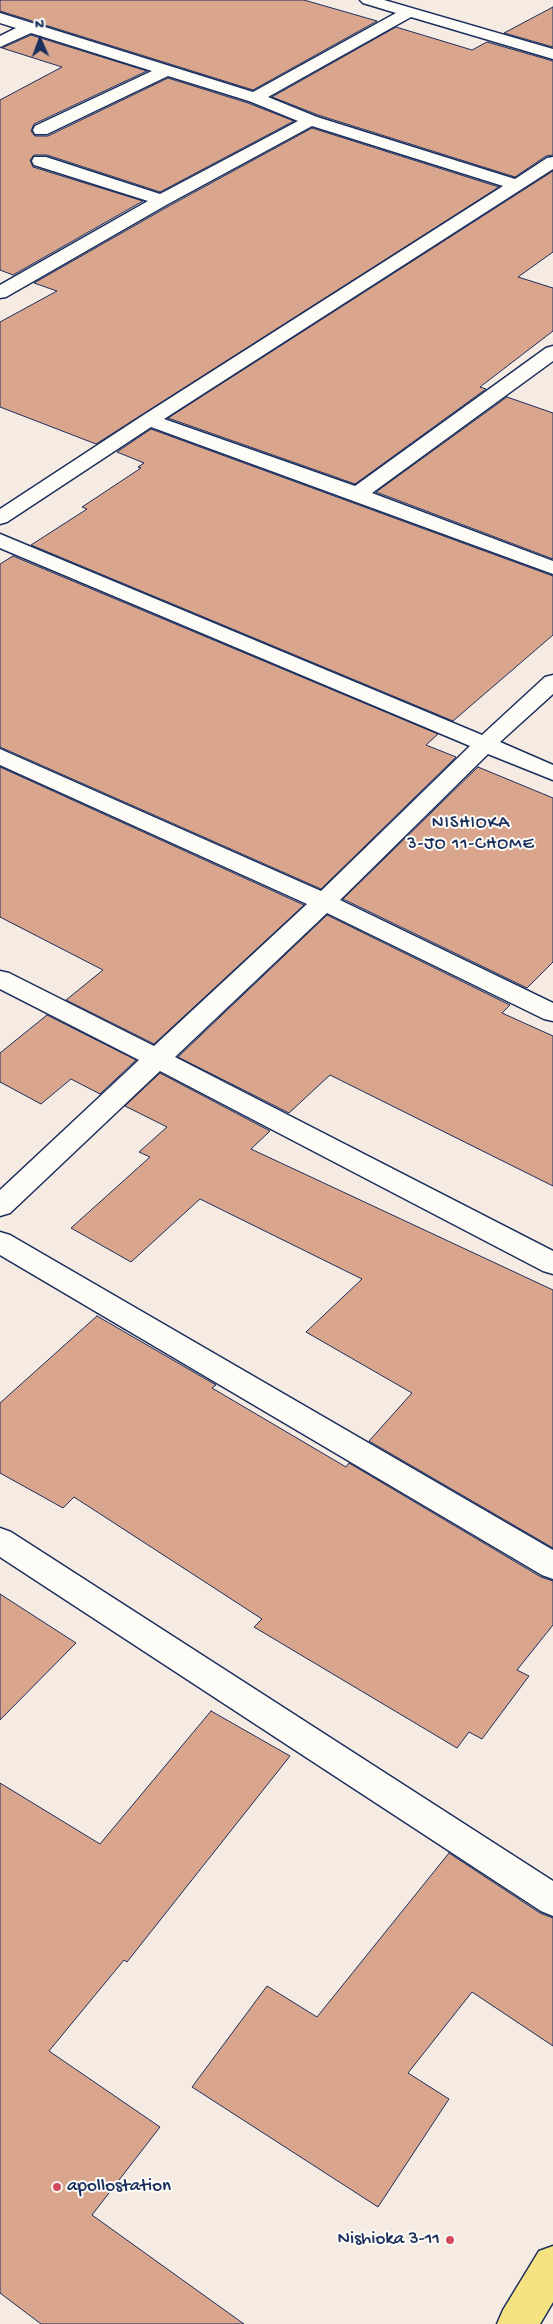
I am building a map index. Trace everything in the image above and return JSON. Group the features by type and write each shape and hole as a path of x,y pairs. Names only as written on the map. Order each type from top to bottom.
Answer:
{"main road":[{"path":"517,2324 553,2265"}],"street":[{"path":"368,0 553,54"},
{"path":"255,98 410,12"},
{"path":"0,18 255,98 311,120 516,185"},
{"path":"0,42 30,27"},
{"path":"40,130 165,71"},
{"path":"0,293 162,200 311,120"},
{"path":"40,161 162,200"},
{"path":"0,518 149,420 553,162"},
{"path":"0,273 21,281"},
{"path":"357,494 553,352"},
{"path":"149,420 357,494 553,568"},
{"path":"0,540 553,773"},
{"path":"0,1206 324,902 484,744 553,682"},
{"path":"0,756 324,902 553,1013"},
{"path":"0,979 553,1264"},
{"path":"0,1242 553,1566"},
{"path":"0,1541 553,1900"}],"building":[{"path":"0,0 304,0 377,21 253,90 0,11"},
{"path":"553,7 553,47 504,33"},
{"path":"396,27 472,50 487,42 553,61 553,155 546,156 515,177 318,115 272,97"},
{"path":"31,35 147,71 34,124 31,131 35,136 48,136 168,78 248,103 294,121 160,192 47,155 34,155 30,160 33,167 143,201 13,275 0,270 0,100 62,67 2,48"},
{"path":"312,128 499,187 96,444 0,407 0,322 57,291 34,283 169,206"},
{"path":"553,171 553,252 518,277 553,288 553,331 480,387 486,389 355,484 168,418"},
{"path":"507,397 553,413 553,559 376,492"},
{"path":"151,429 553,576 553,635 453,721 31,545 87,509 82,507 141,468 138,467 144,463 117,452"},
{"path":"13,556 438,734 426,745 456,757 321,889 0,747 0,564"},
{"path":"0,767 304,905 154,1044 66,1000 103,970 0,917"},
{"path":"478,767 553,798 553,962 527,988 343,899"},
{"path":"327,915 510,1005 502,1013 553,1036 553,1186 330,1075 289,1113 178,1057"},
{"path":"47,1015 136,1060 100,1094 71,1079 41,1104 0,1082 0,1053"},
{"path":"160,1073 270,1131 251,1149 553,1290 553,1548 369,1441 412,1393 306,1332 362,1279 200,1199 131,1262 71,1228 150,1157 139,1152 167,1127 125,1106"},
{"path":"97,1316 216,1385 212,1388 346,1467 349,1463 541,1577 553,1581 553,1625 517,1670 529,1676 482,1739 469,1732 457,1748 254,1627 262,1619 74,1497 63,1508 0,1473 0,1403"},
{"path":"0,1594 76,1643 0,1720"},
{"path":"211,1711 290,1756 127,1962 124,1960 49,2051 160,2127 92,2215 244,2324 41,2324 0,2293 0,1783 100,1844"},
{"path":"449,1853 540,1913 553,1918 553,2046 472,1992 408,2073 449,2099 378,2207 192,2087 267,1986 317,2017"}],"place":[{"name":"apollostation","path":"57,2187"},
{"name":"Nishioka 3-11","path":"450,2240"}],"district":[{"name":"NISHIOKA 3-JO 11-CHOME","path":"471,834"}]}
